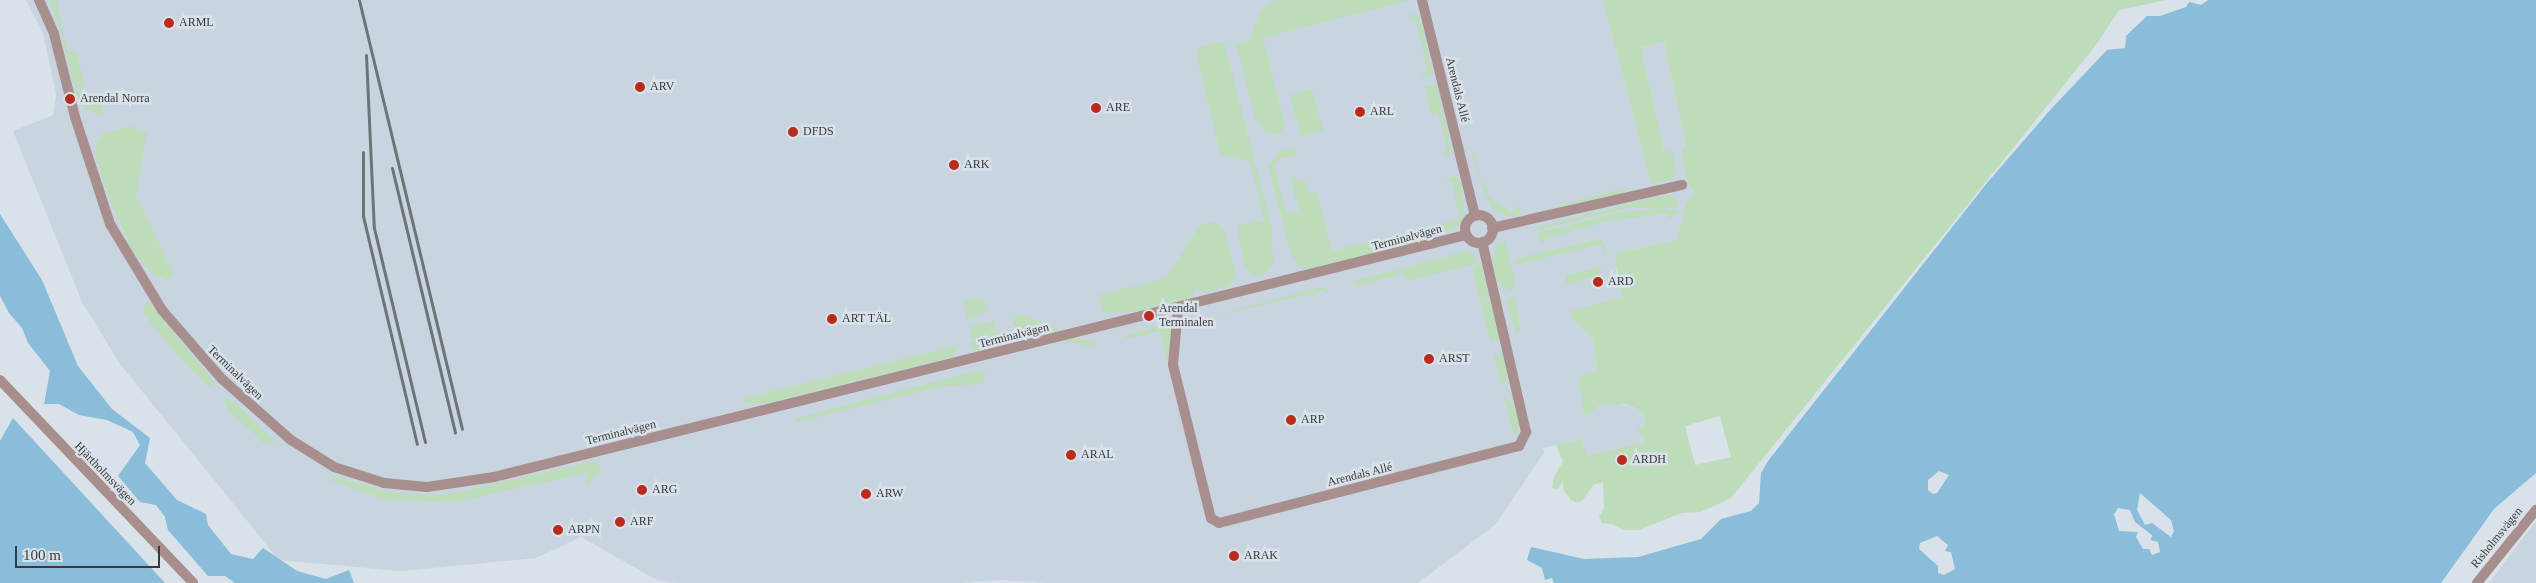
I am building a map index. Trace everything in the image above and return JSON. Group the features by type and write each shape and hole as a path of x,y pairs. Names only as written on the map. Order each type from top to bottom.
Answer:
{"street":[{"name":"Terminalvägen","path":"38,0 54,34 75,116 110,224 162,310 222,379 276,428 312,455 358,476 409,486 468,483 1178,309 1466,235"},
{"name":"Arendals Allé","path":"1422,0 1475,216"},
{"path":"1492,228 1682,186"},
{"path":"1475,216 1487,218 1492,228 1489,238 1482,242 1474,242 1466,235 1466,223 1475,216"},
{"name":"Arendals Allé","path":"1178,309 1173,365 1211,518 1219,522 1519,446 1526,432 1482,242"},
{"name":"Hjärtholmsvägen","path":"0,380 193,583"},
{"name":"Risholmsvägen","path":"2477,583 2536,510"}],"shaded area":[{"path":"26,0 1603,0 1651,183 1664,152 1641,47 1664,42 1686,147 1681,150 1687,181 1695,194 1686,203 1677,240 1620,252 1616,272 1622,297 1572,319 1592,338 1597,371 1578,378 1585,417 1600,405 1614,402 1637,409 1646,419 1644,426 1638,427 1645,442 1587,456 1582,439 1543,448 1544,453 1496,524 1418,583 1051,583 1001,580 960,583 676,583 657,580 581,537 536,558 401,571 279,560 120,364 82,302 13,131 53,115 56,94 43,33"},
{"path":"2536,521 2536,583 2489,583"}],"green space":[{"path":"48,0 56,0 68,51 76,50 86,90 74,85 59,25"},
{"path":"1280,0 1411,0 1263,38 1285,125 1281,132 1274,135 1265,131 1255,117 1236,44 1251,39 1259,13 1270,2"},
{"path":"1603,0 2166,0 2119,10 2096,45 1731,498 1701,512 1682,513 1638,530 1625,530 1612,524 1602,523 1599,517 1604,508 1603,483 1594,484 1582,501 1576,502 1571,500 1564,491 1563,480 1558,489 1552,488 1554,477 1563,461 1556,445 1582,439 1587,456 1645,442 1637,427 1644,426 1646,419 1637,409 1625,404 1600,405 1585,418 1578,378 1597,370 1592,338 1572,319 1571,311 1622,297 1615,258 1620,252 1677,240 1686,203 1695,194 1687,181 1681,150 1686,147 1664,42 1641,47 1664,151 1672,151 1676,173 1673,179 1651,184","holes":["1720,416 1731,457 1695,465 1685,426"]},
{"path":"1412,13 1419,15 1433,75 1422,78 1421,74 1428,72 1415,18 1408,20"},
{"path":"1224,41 1272,230 1273,262 1271,269 1260,275 1254,275 1245,267 1237,227 1255,220 1265,223 1254,176 1249,162 1225,155 1221,157 1196,54 1200,47"},
{"path":"1436,85 1452,152 1446,158 1441,153 1448,151 1438,113 1431,115 1424,87"},
{"path":"75,89 89,93 102,107 104,116 87,110 78,101"},
{"path":"1312,89 1323,131 1301,136 1290,95"},
{"path":"130,126 147,133 136,196 174,274 169,281 151,273 133,251 113,209 95,155 96,144 102,134"},
{"path":"1290,148 1298,149 1295,156 1282,158 1274,165 1284,207 1289,214 1299,210 1291,181 1295,174 1297,180 1305,180 1309,193 1317,192 1332,251 1460,219 1452,182 1444,182 1453,176 1459,178 1464,202 1463,219 1455,228 1426,241 1310,269 1300,267 1291,254 1268,166 1279,152"},
{"path":"1471,151 1474,153 1483,184 1490,189 1486,192 1492,200 1512,212 1518,205 1523,215 1505,216 1495,211 1486,196"},
{"path":"1624,188 1624,193 1542,211 1542,210"},
{"path":"1668,194 1677,200 1679,208 1628,208 1538,230 1537,227"},
{"path":"1661,208 1679,211 1669,220 1667,213 1606,222 1546,238 1543,245 1537,233 1616,213"},
{"path":"1214,222 1224,229 1236,275 1230,286 1204,293 1196,287 1192,298 1146,311 1103,313 1099,295 1166,278 1200,225"},
{"path":"1599,239 1605,244 1607,261 1602,244 1514,265 1515,259"},
{"path":"1506,241 1516,288 1510,291 1497,282 1492,260 1497,244"},
{"path":"1466,251 1472,253 1477,259 1473,265 1406,281 1403,273 1359,286 1350,282"},
{"path":"1481,263 1489,298 1480,301 1472,270"},
{"path":"1598,267 1602,270 1599,276 1568,284 1565,281 1567,275"},
{"path":"1321,287 1327,288 1329,296 1324,290 1314,293 1316,299 1311,294 1197,320"},
{"path":"1515,296 1521,332 1516,334 1506,301"},
{"path":"981,297 989,310 968,320 963,301"},
{"path":"1490,300 1500,340 1490,342 1480,302"},
{"path":"145,302 150,303 213,381 213,385 208,387 167,344 144,314"},
{"path":"1020,314 1062,330 1032,338 1024,337 1018,334 1013,324 1015,316"},
{"path":"994,321 997,334 995,341 983,351 973,350 969,343 973,342 970,327"},
{"path":"1163,325 1174,325 1168,365 1160,331 1127,339 1124,336"},
{"path":"1030,329 1095,342 1094,347 1029,334"},
{"path":"958,345 954,357 767,404 745,403 741,399"},
{"path":"1493,354 1503,354 1508,374 1502,387"},
{"path":"978,370 986,373 982,384 939,387 798,422 794,419"},
{"path":"1504,397 1516,406 1520,424 1515,440"},
{"path":"226,398 237,404 276,442 263,443 227,408 224,401"},
{"path":"593,461 602,468 585,488 588,473 451,503 384,499 329,480 335,477 394,493 444,495"}],"water":[{"path":"2208,0 2536,0 2536,473 2494,509 2441,583 1554,583 1552,578 1545,580 1542,568 1527,560 1531,547 1584,559 1638,557 1701,539 1721,519 1751,511 1759,503 1761,473 1768,461 1987,183 2052,108 2107,50 2125,48 2126,36 2147,16 2160,16 2186,7 2189,2 2201,5","holes":["1939,471 1949,475 1937,493 1933,494 1928,490 1928,480","2140,493 2171,520 2174,531 2171,537 2152,523 2145,525 2137,510","2118,508 2130,510 2135,522 2152,535 2151,540 2158,542 2160,552 2152,555 2149,549 2143,549 2136,537 2138,532 2119,531 2114,514","1937,536 1948,545 1945,551 1951,552 1955,569 1944,575 1938,573 1938,566 1919,549 1920,543"]},
{"path":"0,214 42,280 78,366 112,409 150,438 145,463 177,500 206,514 208,525 231,554 253,559 263,548 297,571 326,579 349,570 354,583 235,583 225,576 208,576 168,530 165,517 156,505 140,502 118,476 140,445 133,432 107,420 79,415 59,404 44,404 50,371 28,343 22,328 9,313 0,296"},
{"path":"13,418 165,583 0,583 0,441"}],"railway":[{"path":"359,0 462,429"},
{"path":"366,55 374,228 425,442"},
{"path":"363,152 363,216 417,444"},
{"path":"392,168 455,433"}],"place":[{"name":"ARML","path":"169,23"},
{"name":"ARV","path":"640,87"},
{"name":"Arendal Norra","path":"70,99"},
{"name":"ARE","path":"1096,108"},
{"name":"ARL","path":"1360,112"},
{"name":"DFDS","path":"793,132"},
{"name":"ARK","path":"954,165"},
{"name":"ARD","path":"1598,282"},
{"name":"Arendal Terminalen","path":"1149,316"},
{"name":"ART TÄL","path":"832,319"},
{"name":"ARST","path":"1429,359"},
{"name":"ARP","path":"1291,420"},
{"name":"ARAL","path":"1071,455"},
{"name":"ARDH","path":"1622,460"},
{"name":"ARG","path":"642,490"},
{"name":"ARW","path":"866,494"},
{"name":"ARF","path":"620,522"},
{"name":"ARPN","path":"558,530"},
{"name":"ARAK","path":"1234,556"}]}
